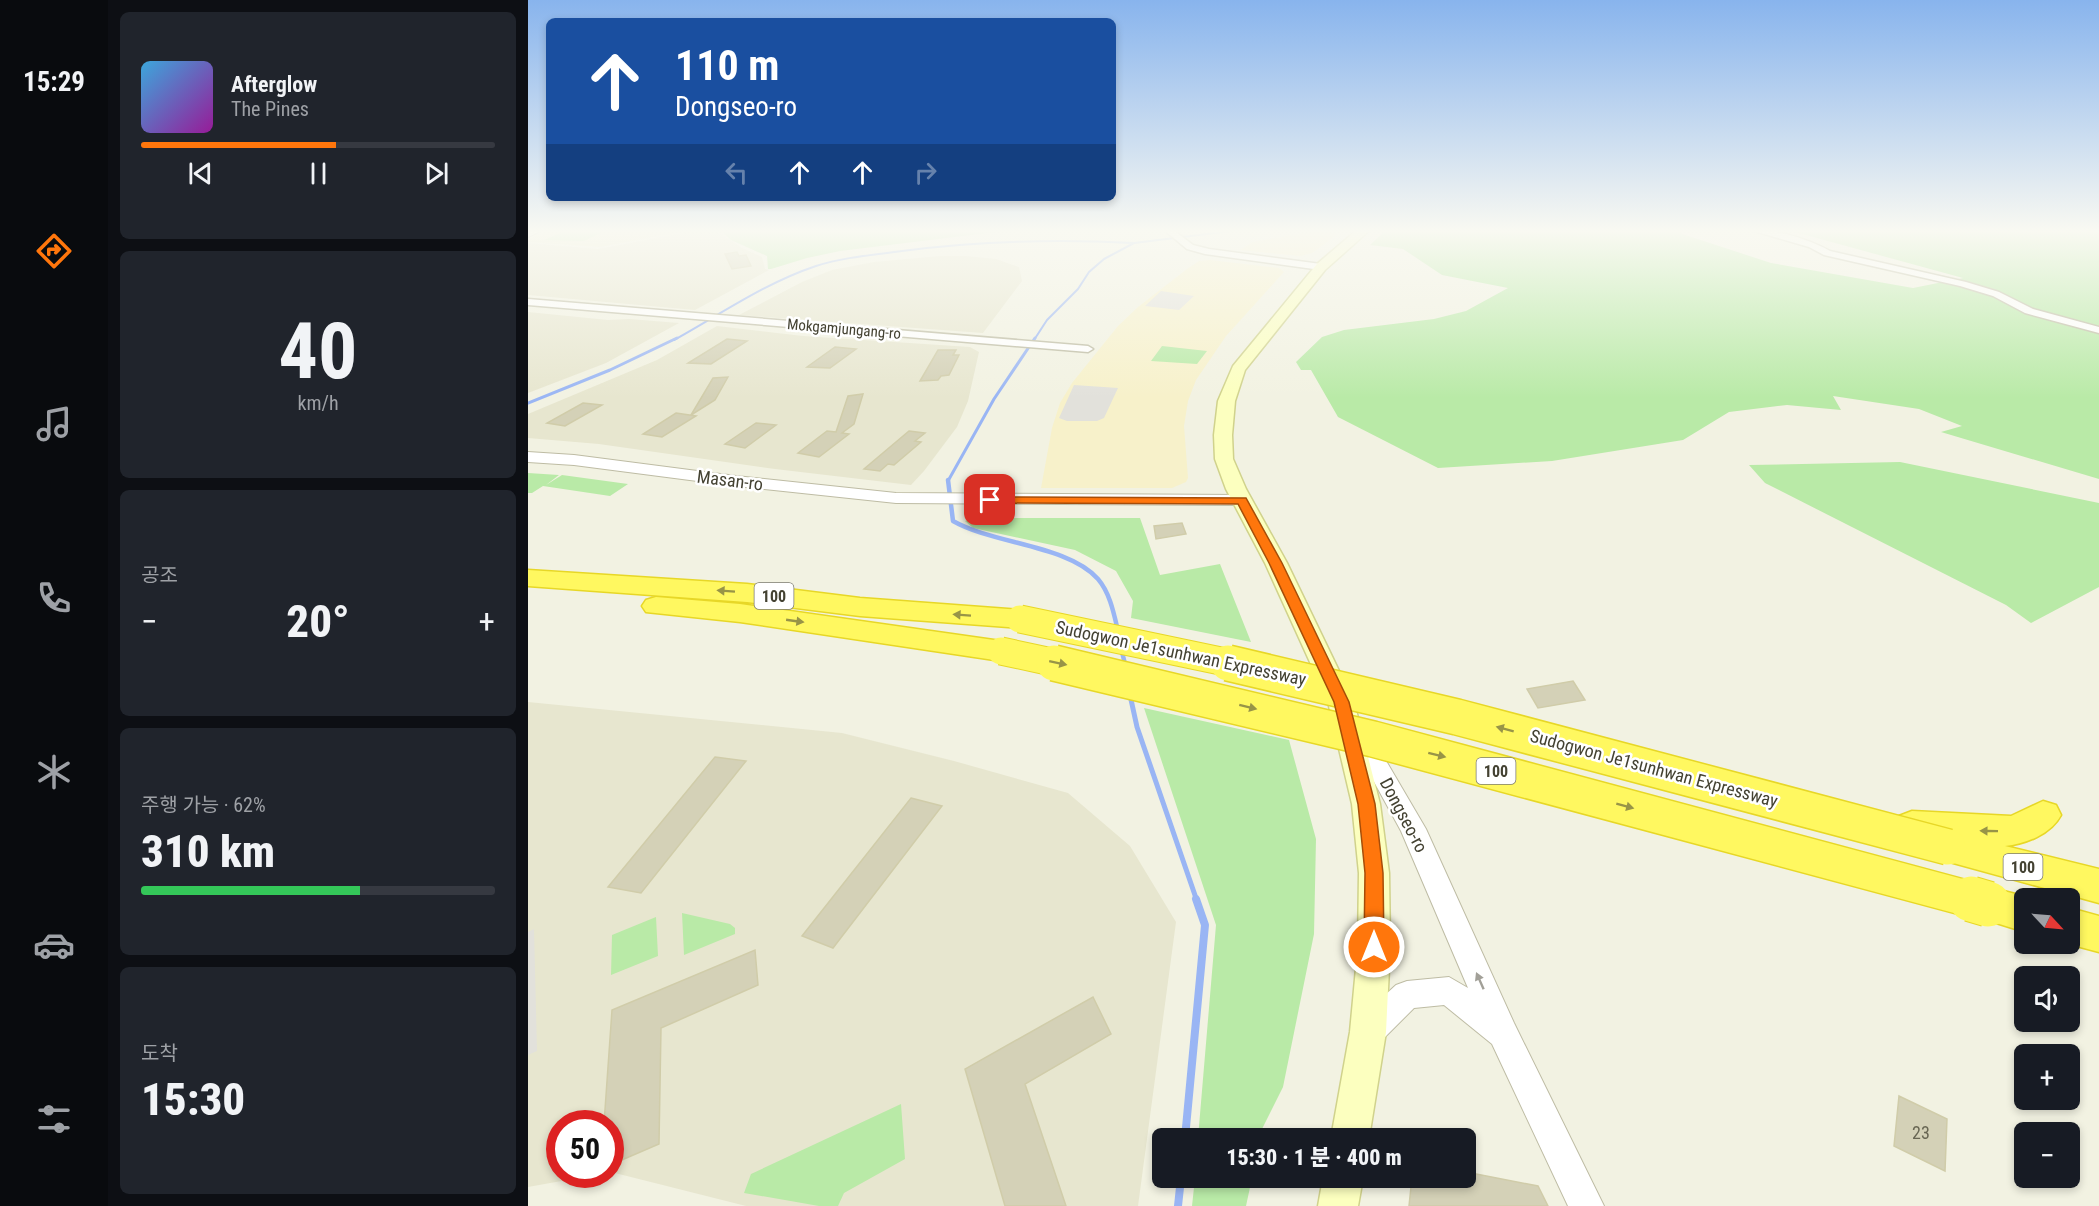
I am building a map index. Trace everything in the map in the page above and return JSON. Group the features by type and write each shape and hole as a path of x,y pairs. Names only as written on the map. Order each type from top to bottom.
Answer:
{"highway":[{"name":"Sudogwon Je1sunhwan Expressway","path":"528,578 747,593 860,607 1020,619 1295,677 1457,717 2099,886"},
{"name":"Sudogwon Je1sunhwan Expressway","path":"528,598 740,613 1001,651 1164,686 1287,717 2014,911"},
{"path":"1785,803 1873,820 1952,829 2017,830 2043,815"},
{"path":"2080,929 2099,934"}],"main road":[{"name":"Dongseo-ro","path":"1306,285 1253,348 1228,388 1223,438 1226,452 1224,459 1242,501 1276,563 1341,702"},
{"path":"1341,702 1366,804 1374,873 1374,947 1368,1032 1352,1128"},
{"path":"1338,1206 1341,1188"}],"street":[{"path":"1967,285 1996,294 2029,311 2099,330"},
{"name":"Mokgamjungang-ro","path":"528,302 1088,349"},
{"name":"Masan-ro","path":"528,457 574,460 736,481 933,500 1242,501"},
{"name":"Dongseo-ro","path":"1341,702 1413,829 1503,1034 1586,1206"},
{"path":"1368,1032 1407,995 1449,991 1503,1034"}],"shaded area":[{"path":"528,285 741,285 695,310 528,295"},
{"path":"796,285 1019,285 983,333 739,315"},
{"path":"1166,285 1272,285 1226,336 1196,380 1188,401 1184,426 1188,478 1186,482 1172,488 1041,488 1052,428 1060,403 1072,383 1118,326"},
{"path":"1161,291 1194,296 1179,310 1145,306"},
{"path":"528,312 608,320 629,319 679,323 606,363 528,393"},
{"path":"717,326 803,336 970,347 979,352 968,401 957,427 911,485 775,469 599,444 528,438 528,414 657,360"},
{"path":"1074,385 1118,388 1104,418 1097,421 1067,421 1059,418"},
{"path":"528,702 842,733 1068,793 1130,846 1176,922 1138,1206 746,1206 624,1175 624,1110 546,1110 546,1184 528,1187"},
{"path":"534,929 537,1051 528,1055 528,932"}],"green space":[{"path":"1494,285 1898,285 1913,288 1927,285 2099,285 2099,479 1941,432 1962,426 1919,409 1833,396 1841,410 1787,405 1729,412 1683,440 1552,461 1438,468 1338,417 1311,370 1301,370 1296,362 1322,337 1344,330 1434,319 1466,311 1508,288"},
{"path":"1162,346 1207,351 1197,364 1151,361"},
{"path":"1900,462 2099,503 2099,587 2031,623 2006,605 1765,483 1749,465"},
{"path":"528,473 559,475 546,485 562,475 628,484 610,496 543,486 528,493"},
{"path":"973,518 1140,518 1160,575 1220,564 1251,642 1131,618 1133,601 1116,571 1075,550 973,528 965,521"},
{"path":"1144,708 1289,740 1316,839 1314,934 1283,1087 1262,1128 1199,1128 1216,925"},
{"path":"682,913 730,924 735,928 735,934 684,955"},
{"path":"656,917 658,956 611,975 612,935"},
{"path":"901,1104 905,1159 844,1193 838,1206 819,1206 744,1193 751,1174"},
{"path":"1194,1188 1250,1188 1246,1206 1192,1206"}],"building":[{"path":"727,339 747,341 711,364 688,363"},
{"path":"835,347 856,349 830,368 807,367"},
{"path":"938,350 956,350 953,355 959,355 949,375 941,376 938,380 920,381"},
{"path":"728,377 715,400 691,415 713,378"},
{"path":"863,394 854,424 842,433 849,434 819,457 798,453 827,431 836,432 848,396"},
{"path":"583,403 602,405 565,426 547,423"},
{"path":"676,413 696,416 662,437 643,434"},
{"path":"756,423 776,425 745,448 725,444"},
{"path":"909,431 925,433 915,441 921,442 894,465 888,464 880,471 864,469"},
{"path":"1182,523 1186,534 1156,539 1154,526"},
{"path":"1573,681 1585,700 1538,708 1527,689"},
{"path":"715,757 746,761 641,893 608,887"},
{"path":"911,798 942,806 833,948 802,936"},
{"path":"755,950 758,985 661,1028 659,1144 624,1159 624,1110 605,1110 612,1010"},
{"path":"1093,997 1111,1034 1025,1084 1066,1206 1005,1206 965,1069"},
{"path":"1899,1096 1947,1119 1945,1171 1894,1146"},
{"path":"1476,1174 1538,1186 1548,1206 1409,1206 1411,1188 1476,1188"}],"waterway":[{"path":"674,340 771,285"},
{"path":"1034,340 1047,320 1080,285"},
{"path":"528,403 610,370 677,338"},
{"path":"948,481 994,399 1035,338"},
{"path":"948,481 953,521 969,529 1049,552 1085,568 1098,579 1106,591 1118,631"},
{"path":"1121,648 1125,664"},
{"path":"1130,695 1137,727 1197,901"},
{"path":"1186,1128 1205,925 1196,899"},
{"path":"1178,1206 1180,1188"}],"route":[{"path":"990,500 1242,501 1276,563 1341,702 1366,804 1374,873 1374,947"}]}
